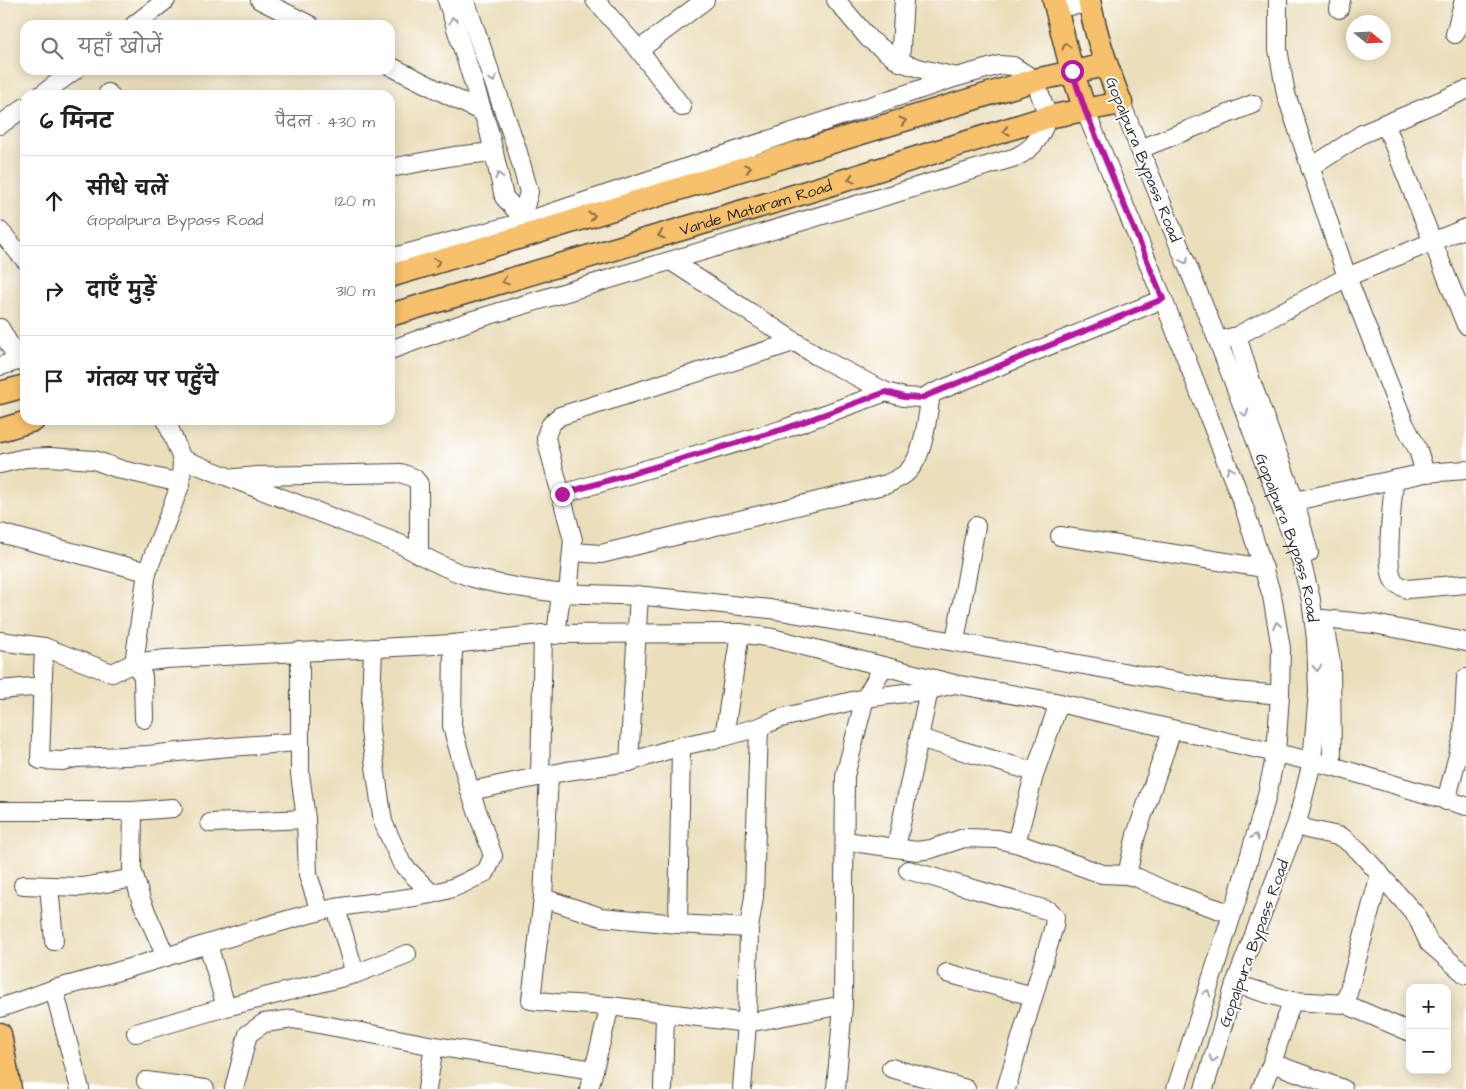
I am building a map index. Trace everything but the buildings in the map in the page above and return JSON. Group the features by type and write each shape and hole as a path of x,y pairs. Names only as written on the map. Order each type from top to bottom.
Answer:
{"main road":[{"name":"Gopalpura Bypass Road","path":"1090,2 1106,64 1121,103"},
{"name":"Gopalpura Bypass Road","path":"1055,4 1072,71 1085,110"},
{"path":"395,274 525,225 1035,80 1106,64"},
{"name":"Vande Mataram Road","path":"395,314 784,200 1048,117 1121,103"},
{"path":"0,393 20,387"},
{"path":"0,430 20,424"},
{"path":"0,1034 10,1089"}],"street":[{"path":"140,20 166,0"},
{"path":"260,0 300,20"},
{"path":"447,0 494,152 504,197 525,225"},
{"path":"464,0 522,166 529,192 525,225"},
{"path":"595,0 638,50 682,107"},
{"path":"638,50 705,0"},
{"path":"836,0 869,39 900,62 957,77"},
{"path":"900,62 904,0"},
{"path":"1278,0 1278,49 1286,94 1347,277 1405,425 1418,450 1425,473"},
{"path":"1456,34 1464,0"},
{"path":"1055,4 1090,2"},
{"path":"395,257 525,225 957,77 1000,65 1013,66 1035,80 1048,117 1039,139 1027,152 1016,157 473,320 395,348"},
{"path":"395,68 482,112"},
{"path":"48,90 68,75"},
{"path":"1310,168 1362,134 1466,90"},
{"name":"Gopalpura Bypass Road","path":"1121,103 1218,341 1301,560 1311,600 1316,639 1318,692 1312,762 1297,823 1235,984 1204,1089"},
{"path":"1140,149 1253,104"},
{"name":"Gopalpura Bypass Road","path":"1085,110 1163,299 1244,507 1272,596 1281,648 1276,753 1266,799 1232,914 1176,1089"},
{"path":"0,125 20,111"},
{"path":"1385,123 1466,325"},
{"path":"395,167 454,156 494,152"},
{"path":"1218,341 1237,336 1347,277 1466,228"},
{"path":"0,231 20,254"},
{"path":"671,261 817,356 886,392 904,397 921,398 1163,299"},
{"path":"0,328 20,357"},
{"path":"1237,336 1250,378 1296,501 1317,584 1331,663 1332,766"},
{"path":"794,342 560,416 548,428 546,438 573,540 573,552 550,634 543,898 531,1000 610,1006 747,1023 843,1005"},
{"path":"0,365 20,362"},
{"path":"562,494 781,430 886,392"},
{"path":"573,552 601,554 887,484 905,474 915,461 925,435 931,393"},
{"path":"144,719 143,676 134,663 147,572 182,483 182,459 168,425"},
{"path":"0,464 25,458 50,457 94,460 122,470 182,483"},
{"path":"182,459 400,544 472,578 513,587 563,593 639,595 770,609 1224,690 1280,695"},
{"path":"1296,501 1425,473 1466,470"},
{"path":"232,478 401,473 414,478 419,484 419,554"},
{"path":"1394,480 1389,565 1393,580 1399,586 1407,589 1466,584"},
{"path":"955,641 976,526"},
{"path":"0,533 147,572"},
{"path":"1060,536 1264,568"},
{"path":"629,762 639,595"},
{"path":"1323,619 1374,624 1466,642"},
{"path":"0,641 44,647 112,673 134,663 166,659 453,644 550,634 607,632 637,634 682,632 740,633 772,638 954,684 1059,703 1332,766 1446,802 1466,806"},
{"path":"724,737 740,633"},
{"path":"0,1008 54,989 112,974 328,910 432,894 454,888 486,872 492,856 470,791 452,726 453,644"},
{"path":"44,647 40,760 62,761 76,758 148,755 229,746 299,742"},
{"path":"373,648 370,731 383,822 402,864 432,894"},
{"path":"300,651 300,774 306,819 308,875 328,910 355,974"},
{"path":"836,1089 843,1005 845,776 865,698 884,666"},
{"path":"1446,802 1464,736 1466,678"},
{"path":"470,791 629,762 681,746 759,727 781,718 865,698 929,690 954,684"},
{"path":"0,690 43,686"},
{"path":"896,848 929,690"},
{"path":"1016,843 1035,772 1059,703"},
{"path":"742,1089 747,1023 749,928 754,896 759,727"},
{"path":"1127,875 1136,835 1172,730"},
{"path":"919,738 1035,772"},
{"path":"678,924 681,746"},
{"path":"0,811 133,811 173,808"},
{"path":"133,811 132,869 141,900 166,958"},
{"path":"210,823 306,819"},
{"path":"1297,823 1307,829 1342,837 1359,850 1416,915 1429,943 1466,975"},
{"path":"845,841 918,850 931,849 964,838 982,837 1016,843 1102,874 1127,875 1138,878 1168,892 1232,914"},
{"path":"908,870 1050,911 1055,917 1054,926 1006,1089"},
{"path":"1345,1004 1380,874"},
{"path":"23,885 82,887 135,878"},
{"path":"49,886 54,941"},
{"path":"543,898 600,917 749,928"},
{"path":"208,944 226,1007"},
{"path":"136,1034 226,1007 355,974 406,954"},
{"path":"947,973 1033,996"},
{"path":"1235,984 1292,1000 1345,1004 1406,1030"},
{"path":"54,989 80,1089"},
{"path":"1261,1089 1272,1063 1292,1000"},
{"path":"589,1089 610,1006"},
{"path":"663,1089 665,1013"},
{"path":"234,1089 248,1034 264,1023 293,1019 434,1046 594,1070"},
{"path":"427,1089 434,1046"},
{"path":"1272,1063 1343,1089"},
{"path":"891,1068 966,1089"},
{"path":"146,1081 205,1089"}],"route":[{"path":"562,494 781,430 886,392 904,397 921,398 1163,299 1085,110 1072,71"}]}
